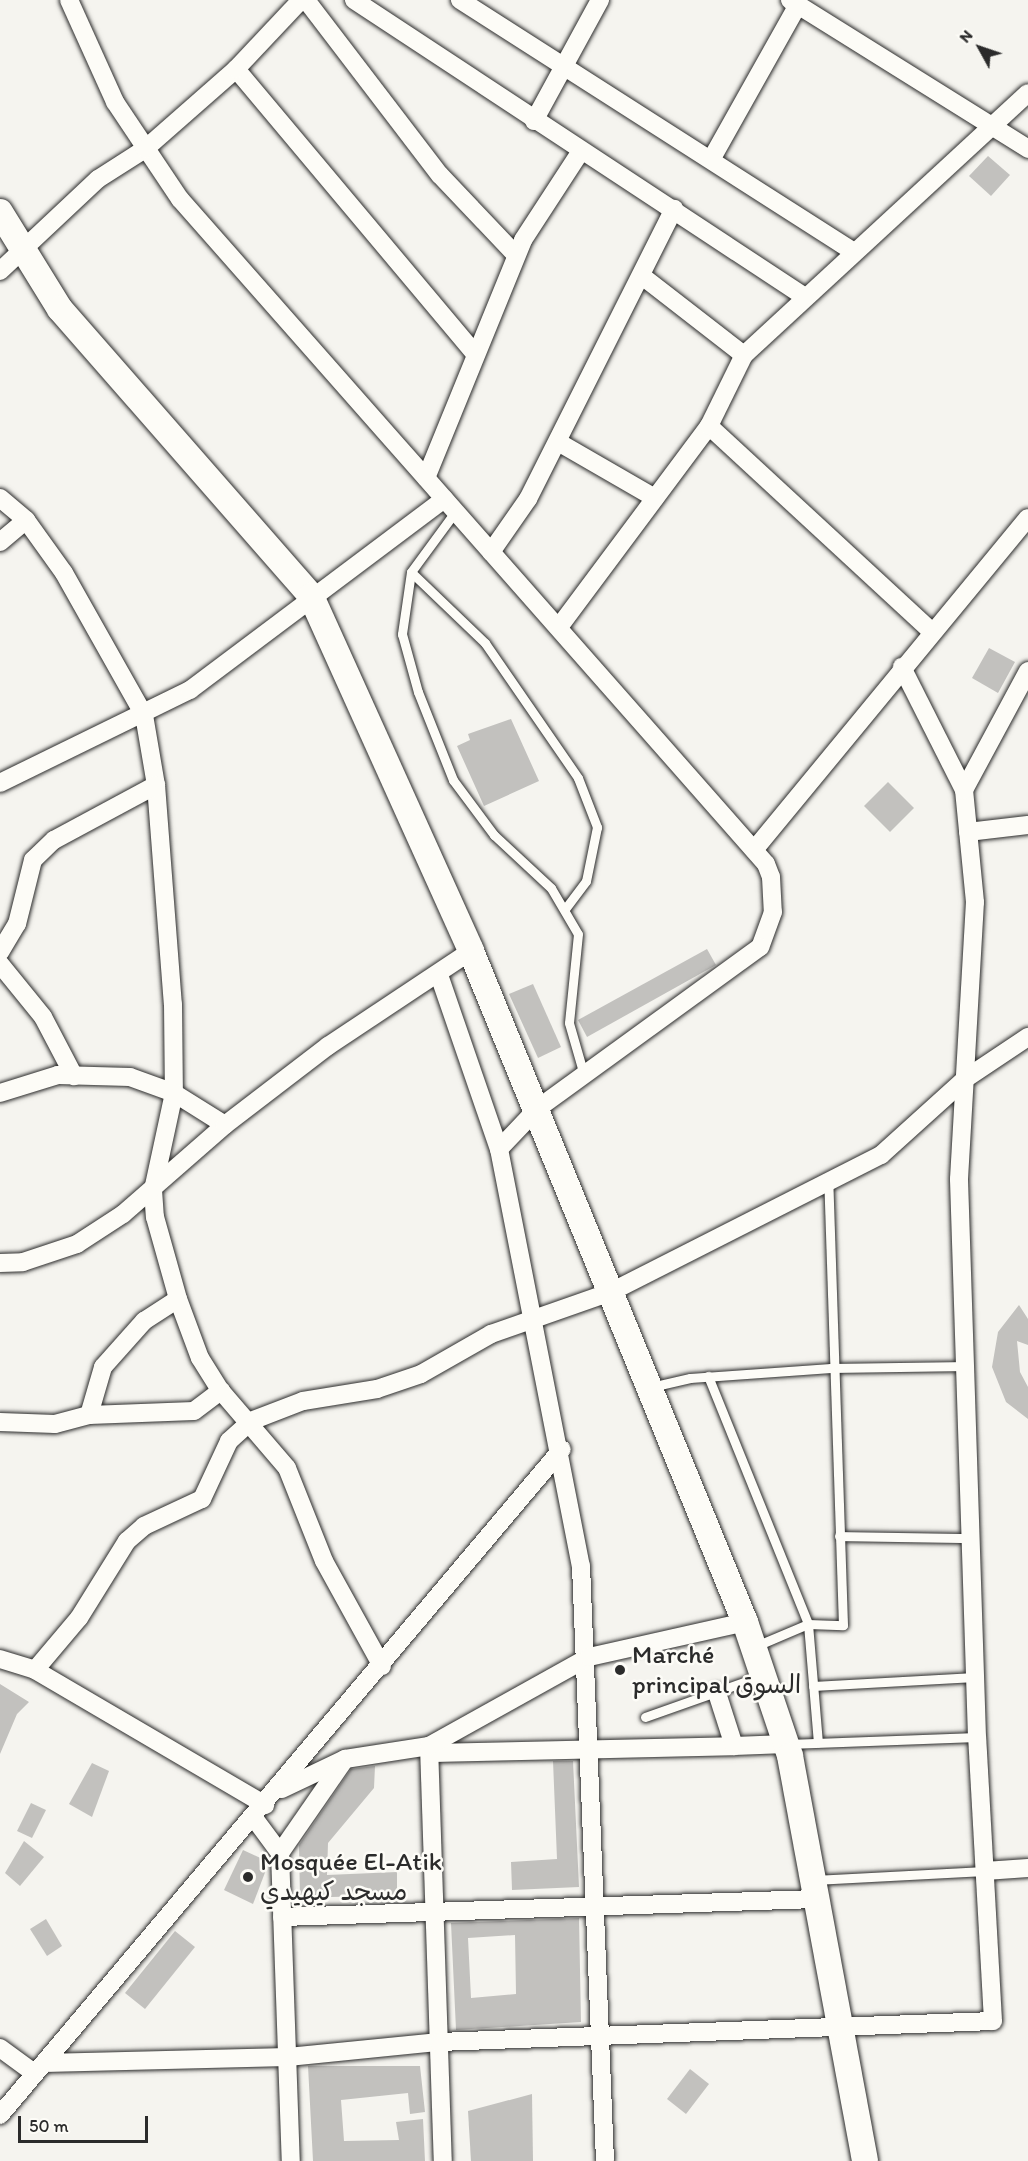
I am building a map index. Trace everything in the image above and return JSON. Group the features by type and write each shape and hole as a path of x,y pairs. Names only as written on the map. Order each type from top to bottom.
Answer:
{"street":[{"path":"69,0 115,102 180,200 766,864 773,893 770,932 760,947 537,1109 498,1149"},
{"path":"0,271 98,179 145,148 236,69 301,0"},
{"path":"306,0 440,175 516,255"},
{"path":"354,0 534,121 674,209 805,297"},
{"path":"460,0 565,68 712,158 854,252"},
{"path":"534,121 565,68 600,0"},
{"path":"712,158 794,2 1028,149"},
{"path":"236,69 476,355"},
{"path":"559,627 709,426 744,355 1028,93"},
{"path":"426,478 516,255 581,151"},
{"path":"490,552 528,499 674,209"},
{"path":"0,212 20,250 60,309 311,597 471,951 611,1293 646,1389 745,1622 786,1744 865,2161"},
{"path":"642,276 744,355"},
{"path":"709,426 932,632"},
{"path":"558,442 655,498"},
{"path":"0,498 26,520 64,573 144,715 156,785 173,1004 174,1093 153,1190 154,1217 178,1299 200,1358 221,1391 251,1421 287,1468 324,1561 382,1666"},
{"path":"0,783 144,715 190,690 311,597 450,506"},
{"path":"754,850 902,667 1028,518"},
{"path":"0,542 26,520"},
{"path":"0,2048 39,2068 288,2057 439,2042 838,2025 993,2021 977,1737 968,1366 959,1179 975,902 964,790 902,667"},
{"path":"964,790 1028,671"},
{"path":"0,952 17,924 33,860 54,840 156,785"},
{"path":"968,832 1028,825"},
{"path":"0,1263 22,1262 77,1244 153,1190 225,1125 328,1047 439,975 471,951"},
{"path":"0,964 43,1017 74,1076"},
{"path":"439,975 498,1149 562,1449 589,1657 595,1904 602,2036 605,2161"},
{"path":"35,1670 79,1618 127,1541 151,1521 202,1499 229,1441 251,1421 303,1401 377,1389 421,1374 491,1335 534,1318 611,1293 881,1155 964,1078 1028,1037"},
{"path":"0,1093 58,1075 130,1077 174,1093 225,1125"},
{"path":"89,1415 103,1367 144,1321 178,1299"},
{"path":"0,1422 55,1424 89,1415 194,1411 221,1391"},
{"path":"0,2115 278,1791 562,1449"},
{"path":"430,1749 589,1657 745,1622"},
{"path":"0,1659 35,1670 259,1812 280,1853 291,2161"},
{"path":"717,1693 734,1746"},
{"path":"278,1791 345,1758 430,1749 591,1751 786,1744"},
{"path":"430,1749 443,2161"},
{"path":"280,1853 345,1758"},
{"path":"985,1871 1028,1868"},
{"path":"282,1917 595,1904 813,1890"}],"lane":[{"path":"450,506 411,572 402,634 418,692 453,780 494,835 551,888 578,934 569,1023 584,1075"},
{"path":"411,572 485,643 578,778 597,827 586,881 565,909"},
{"path":"753,1647 808,1624 843,1625 831,1368 828,1182"},
{"path":"646,1389 708,1377 831,1368 968,1366"},
{"path":"708,1377 808,1624 818,1743"},
{"path":"839,1536 972,1538"},
{"path":"645,1717 763,1675"},
{"path":"813,1686 975,1677"},
{"path":"786,1744 977,1737"},
{"path":"813,1890 985,1871"}],"building":[{"path":"988,156 1010,175 991,196 969,176"},
{"path":"989,648 1015,662 998,693 972,678"},
{"path":"511,719 539,781 484,806 457,746 470,740 468,734"},
{"path":"888,782 914,808 890,832 864,806"},
{"path":"707,949 716,965 587,1037 578,1020"},
{"path":"533,984 561,1047 538,1058 509,994"},
{"path":"1019,1305 1028,1319 1028,1345 1017,1341 1020,1372 1028,1387 1028,1419 1006,1402 992,1367 998,1332"},
{"path":"0,1684 29,1702 17,1714 0,1754"},
{"path":"553,1761 573,1761 579,1887 512,1890 511,1862 557,1859"},
{"path":"92,1763 109,1771 92,1817 69,1804"},
{"path":"375,1766 374,1788 328,1843 327,1875 397,1872 397,1895 300,1898 299,1845 351,1769"},
{"path":"31,1803 46,1810 32,1838 17,1831"},
{"path":"24,1841 44,1857 20,1886 5,1873"},
{"name":"Mosquée El-Atik مسجد كيهيدي","path":"243,1850 269,1862 253,1904 224,1890"},
{"path":"579,1918 581,2022 456,2030 451,1923","holes":["515,1935 516,1994 471,1998 468,1938"]},
{"path":"46,1919 62,1946 47,1956 30,1929"},
{"path":"175,1931 195,1947 145,2009 125,1993"},
{"path":"308,2066 420,2066 425,2112 410,2114 408,2093 341,2100 344,2141 399,2140 396,2122 423,2119 425,2161 313,2161"},
{"path":"690,2069 709,2084 686,2114 667,2099"},
{"path":"532,2094 533,2161 471,2161 468,2111"}],"place":[{"name":"Marché principal السوق","path":"620,1670"},
{"name":"Mosquée El-Atik مسجد كيهيدي","path":"248,1877"}]}
